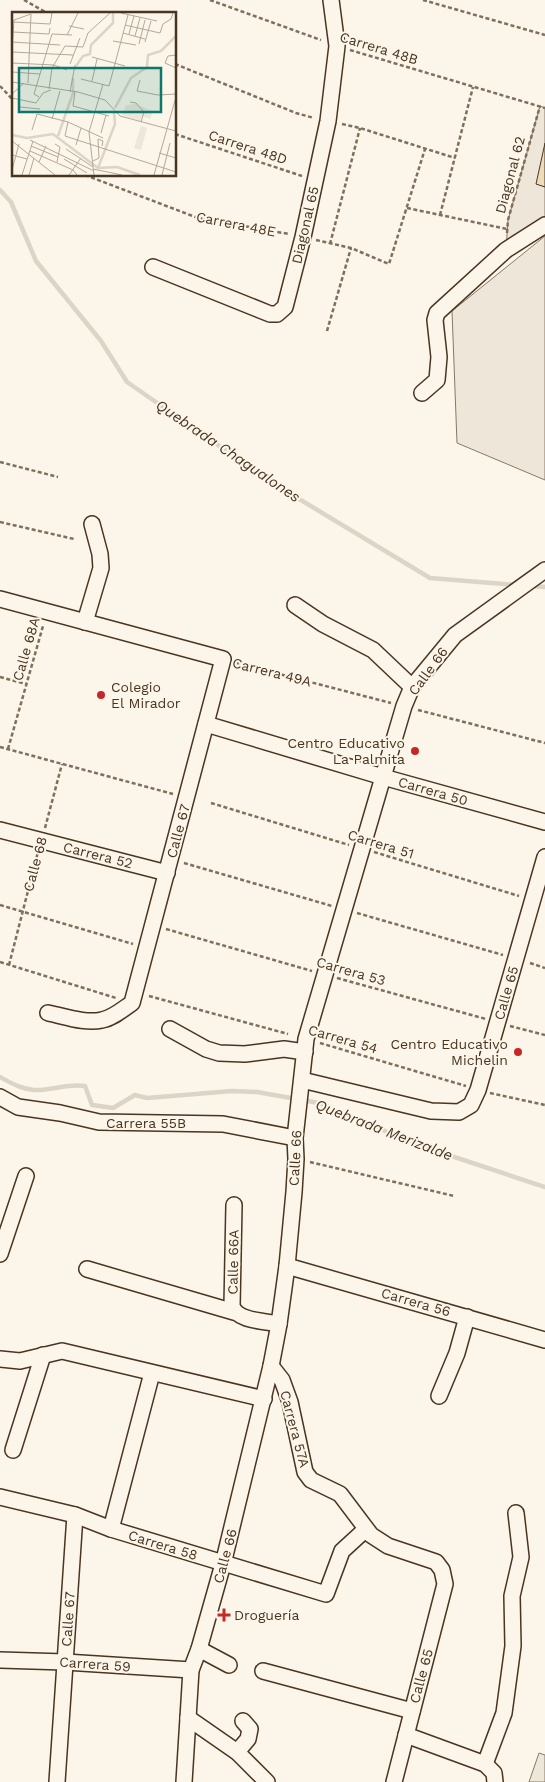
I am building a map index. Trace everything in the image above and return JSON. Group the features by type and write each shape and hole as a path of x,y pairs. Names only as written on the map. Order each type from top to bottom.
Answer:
{"street":[{"name":"Diagonal 65","path":"153,267 270,314 277,314 285,307 303,237 328,121 337,46 330,0"},
{"path":"422,393 437,380 439,357 435,320 437,313 506,250 545,225"},
{"path":"85,622 101,568 100,554 92,524"},
{"name":"Calle 66","path":"184,1782 191,1670 224,1564 264,1399 279,1324 287,1266 296,1159 295,1138 305,1045 404,706 412,687 455,635 542,572"},
{"name":"Carrera 49A","path":"0,599 223,659"},
{"path":"295,606 322,624 373,650 412,687"},
{"name":"Calle 67","path":"134,998 223,659"},
{"name":"Carrera 50","path":"206,724 383,777 545,822"},
{"name":"Carrera 52","path":"0,830 167,873"},
{"name":"Calle 65","path":"302,1081 431,1111 459,1112 471,1106 478,1090 545,857"},
{"path":"48,1013 90,1021 101,1020 112,1016 134,998"},
{"path":"170,1029 206,1049 219,1053 245,1054 305,1045"},
{"name":"Carrera 55B","path":"0,1097 18,1107 60,1113 99,1122 222,1124 295,1138"},
{"path":"0,1254 26,1176"},
{"name":"Calle 66A","path":"234,1205 232,1306 237,1314"},
{"name":"Carrera 56","path":"287,1266 545,1340"},
{"path":"87,1269 237,1314 279,1324"},
{"path":"439,1396 457,1353 467,1317"},
{"name":"Carrera 57A","path":"0,1359 20,1361 62,1351 264,1399"},
{"path":"14,1450 43,1355"},
{"name":"Carrera 57A","path":"271,1366 282,1380 290,1402 305,1472 311,1480 340,1494 371,1535 388,1546 436,1562 442,1570"},
{"path":"111,1529 152,1373"},
{"name":"Carrera 58","path":"0,1497 75,1515 111,1529 326,1594 342,1551 366,1528"},
{"path":"406,1735 491,1773 504,1712 513,1646 512,1596 521,1557 516,1513"},
{"name":"Calle 67","path":"57,1782 75,1515"},
{"name":"Calle 65","path":"394,1782 445,1584 442,1570"},
{"path":"198,1649 229,1665"},
{"name":"Carrera 59","path":"0,1660 191,1670"},
{"path":"263,1671 412,1711"},
{"path":"188,1718 238,1752 267,1782"},
{"path":"238,1752 248,1739 250,1729 243,1721"}],"path":[{"path":"24,0 41,12"},
{"name":"Carrera 48B","path":"210,0 337,46 545,108"},
{"path":"423,0 545,35"},
{"path":"0,86 12,98"},
{"path":"440,215 473,87"},
{"name":"Diagonal 62","path":"506,250 508,220 540,106"},
{"name":"Diagonal 65","path":"330,244 360,128"},
{"name":"Carrera 48D","path":"176,134 315,181"},
{"path":"426,149 407,208 507,230"},
{"name":"Carrera 48E","path":"87,176 198,218 352,248 389,264 407,208"},
{"path":"327,331 352,248"},
{"path":"0,462 58,477"},
{"path":"0,522 74,539"},
{"name":"Calle 68A","path":"8,749 47,612"},
{"name":"Carrera 49A","path":"223,659 545,743"},
{"path":"0,677 26,684"},
{"path":"0,747 187,798"},
{"name":"Calle 68","path":"9,965 62,764"},
{"name":"Carrera 51","path":"211,803 533,900"},
{"path":"0,905 147,948"},
{"name":"Carrera 53","path":"153,925 545,1035"},
{"name":"Carrera 54","path":"0,962 305,1045 478,1090 545,1105"},
{"path":"296,1159 454,1196"}],"shaded area":[{"path":"540,106 545,108 545,225 506,250 508,220"},
{"path":"545,236 545,480 457,443 452,311"},
{"path":"539,1753 545,1755 545,1782 529,1782"}],"building":[{"path":"545,143 545,187 536,184"}],"waterway":[{"name":"Quebrada Chagualones","path":"0,190 11,202 36,261 101,341 127,382 271,482 430,578 516,585"},
{"name":"Quebrada Chagualones","path":"531,586 545,587"},
{"name":"Quebrada Merizalde","path":"0,1077 20,1087 34,1090 78,1085 85,1086 92,1105 113,1108 135,1095 147,1098 232,1091 257,1092 319,1103 421,1146 545,1187"}],"place":[{"name":"Colegio El Mirador","path":"101,695"},
{"name":"Centro Educativo La Palmita","path":"415,751"},
{"name":"Centro Educativo Michelin","path":"518,1052"},
{"name":"Droguería","path":"224,1615"}]}
